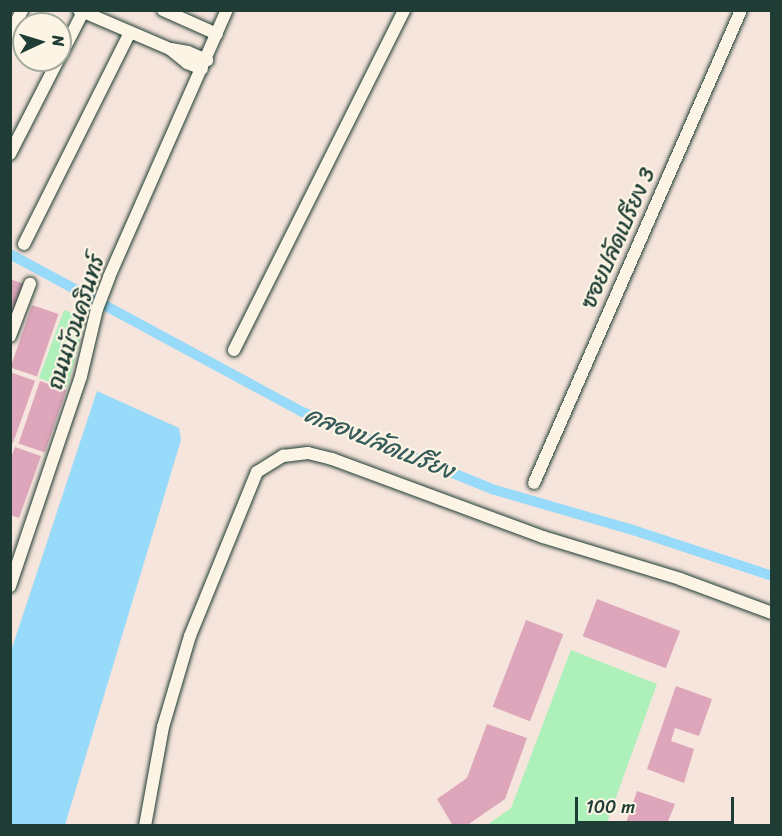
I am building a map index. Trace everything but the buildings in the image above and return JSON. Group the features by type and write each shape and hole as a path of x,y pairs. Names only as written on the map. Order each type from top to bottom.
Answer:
{"street":[{"path":"10,34 22,10"},
{"path":"163,10 217,34"},
{"path":"212,10 226,13"},
{"path":"234,350 404,10"},
{"name":"ซอยปลัดเปรียง 3","path":"534,483 741,10"},
{"path":"72,30 81,11 170,49 187,63 205,65"},
{"name":"ถนนบัวนครินทร์","path":"10,586 84,365 97,309 109,277 205,65 226,13"},
{"path":"24,244 130,32"},
{"path":"10,154 52,72"},
{"path":"10,336 30,284"},
{"path":"145,825 163,727 190,636 257,472 283,456 308,453 332,459 543,537 680,579 771,613"}],"green space":[{"path":"64,310 86,318 67,388 39,378"},
{"path":"571,650 657,684 606,825 487,825 511,808"}],"water":[{"path":"97,391 179,428 181,440 65,825 11,825 11,651"}],"waterway":[{"name":"คลองปลัดเปรียง","path":"10,254 300,411 495,490 633,530 772,576"}]}
